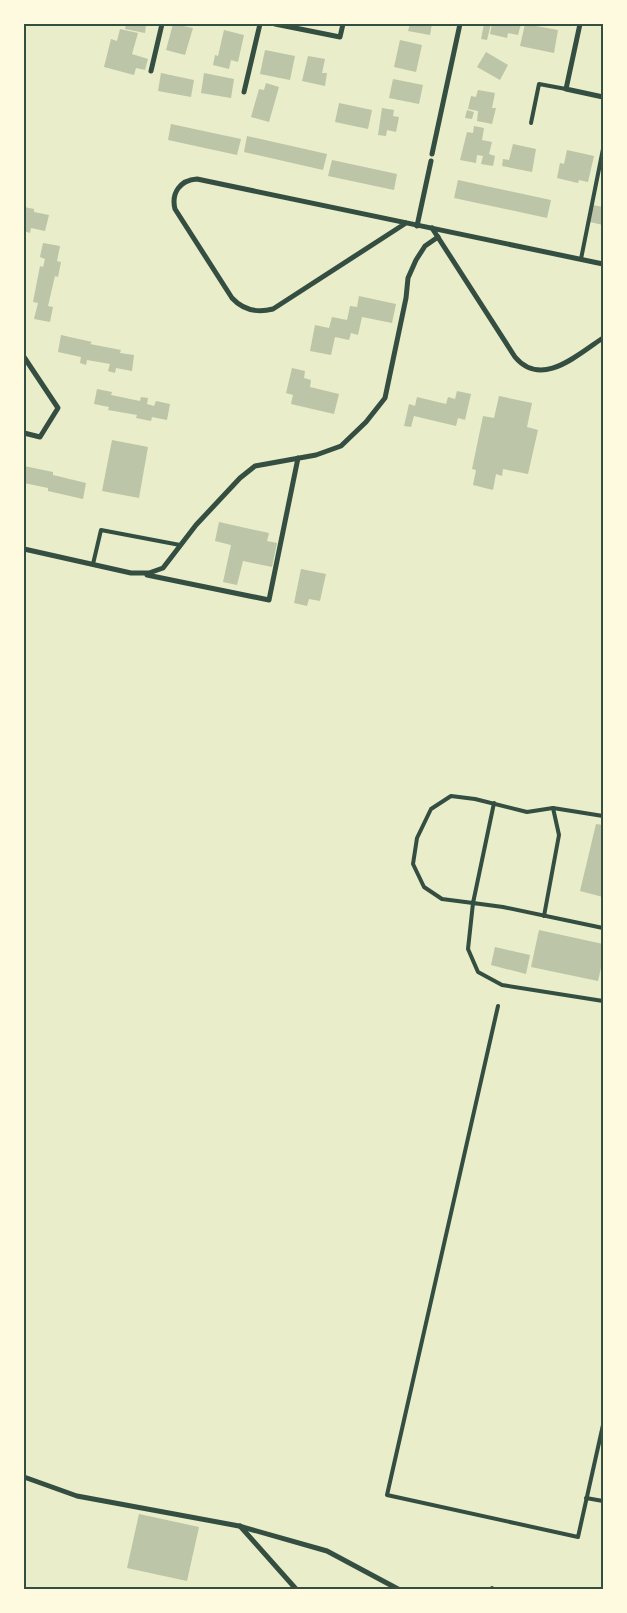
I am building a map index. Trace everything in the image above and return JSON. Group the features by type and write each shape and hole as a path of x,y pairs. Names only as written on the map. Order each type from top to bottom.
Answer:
{"street":[{"path":"151,71 162,24"},
{"path":"244,92 260,24"},
{"path":"274,24 340,37 343,24"},
{"path":"417,226 460,24"},
{"path":"580,24 566,89 603,97"},
{"path":"406,223 273,309 254,310 244,307 232,298 175,209 174,199 176,190 182,183 197,180 432,228 603,264"},
{"path":"432,228 515,357 525,366 541,371 556,368 603,338"},
{"path":"24,549 131,573 149,573 163,568 180,545 240,478 255,466 316,455 341,446 366,422 385,398 406,298 408,278 425,246 438,237"},
{"path":"24,357 58,408 40,437 24,433"},
{"path":"141,573 268,600 298,458"},
{"path":"24,1477 77,1496 239,1526 326,1551 398,1589"},
{"path":"239,1526 296,1589"}],"lane":[{"path":"531,123 539,84 566,89"},
{"path":"581,259 603,149"},
{"path":"93,564 101,530 180,545"},
{"path":"603,816 553,808 527,812 494,803 451,796 431,809 417,838 413,864 424,887 442,899 473,903 603,928"},
{"path":"494,803 473,903 468,949 478,972 502,985 603,1000"},
{"path":"544,916 558,835 553,808"},
{"path":"498,1006 387,1495 578,1537 603,1425"},
{"path":"586,1498 603,1501"}],"building":[{"path":"126,24 146,24 145,33 125,29"},
{"path":"173,24 193,28 185,55 166,50"},
{"path":"410,24 432,24 430,35 408,31"},
{"path":"484,24 491,24 487,40 481,39"},
{"path":"492,24 521,24 518,35 508,33 507,38 490,34"},
{"path":"525,24 558,30 554,53 520,46"},
{"path":"120,29 138,33 132,54 148,59 145,70 136,68 134,75 104,67 111,39 117,41"},
{"path":"224,30 244,35 238,62 231,60 229,69 213,65 215,55 218,56"},
{"path":"400,40 422,45 416,72 394,67"},
{"path":"265,50 295,56 290,80 260,74"},
{"path":"486,52 508,65 500,80 477,67"},
{"path":"308,56 325,59 322,73 327,73 325,86 302,81"},
{"path":"161,73 194,80 191,97 158,91"},
{"path":"204,73 234,79 231,98 201,93"},
{"path":"393,79 423,85 419,104 389,98"},
{"path":"266,83 279,87 269,122 251,117 259,89 264,90"},
{"path":"478,90 495,93 492,108 496,108 492,124 477,121 478,111 468,109 471,96 476,97"},
{"path":"339,103 372,110 368,129 335,122"},
{"path":"382,108 394,110 393,116 399,117 396,132 387,130 386,136 378,135"},
{"path":"467,110 474,112 472,119 465,118"},
{"path":"171,124 241,139 237,155 168,140"},
{"path":"474,126 484,128 482,140 492,142 489,154 495,156 493,166 481,164 483,156 477,155 476,163 460,160 467,132 473,133"},
{"path":"247,136 327,154 323,170 244,152"},
{"path":"513,144 536,149 532,172 502,166 503,159 509,160"},
{"path":"567,150 594,156 588,182 579,180 578,183 557,178 560,163 564,164"},
{"path":"332,160 397,174 394,190 328,176"},
{"path":"458,180 551,200 547,218 454,198"},
{"path":"593,205 603,207 603,225 590,222"},
{"path":"24,207 34,209 34,212 49,215 45,231 31,228 30,233 24,231"},
{"path":"43,243 60,246 57,261 61,262 58,277 55,276 48,306 53,307 50,322 34,319 38,303 33,302 40,266 43,267 45,259 40,257"},
{"path":"359,296 396,304 392,323 362,317 358,335 351,333 349,340 335,337 331,355 310,351 315,325 329,328 332,317 347,320 350,306 357,307"},
{"path":"61,335 92,342 90,344 121,350 120,353 134,355 132,371 116,368 115,373 108,371 110,364 87,360 86,365 80,363 81,357 58,352"},
{"path":"292,368 305,371 304,378 311,380 310,387 339,394 334,414 291,404 293,395 286,393"},
{"path":"97,389 112,392 111,395 140,401 141,397 148,398 147,404 154,406 156,401 170,404 167,420 152,417 151,421 136,418 137,415 108,410 109,407 94,404"},
{"path":"457,391 471,394 465,420 458,418 456,426 414,416 411,427 404,426 409,404 415,406 417,397 446,404 448,397 455,399"},
{"path":"499,396 532,403 527,427 538,430 528,474 503,469 502,476 496,474 493,490 473,485 476,470 472,469 483,416 494,418"},
{"path":"112,440 148,447 139,498 102,491"},
{"path":"24,466 53,472 53,475 86,483 83,499 24,483"},
{"path":"219,522 269,533 267,541 277,543 272,567 243,561 237,585 223,582 231,545 215,541"},
{"path":"301,569 326,574 320,601 309,599 307,606 294,603"},
{"path":"596,824 603,825 603,897 580,891"},
{"path":"539,930 603,944 603,959 598,981 531,967"},
{"path":"495,947 530,955 526,974 491,965"},
{"path":"139,1514 199,1527 187,1581 127,1568"}]}
